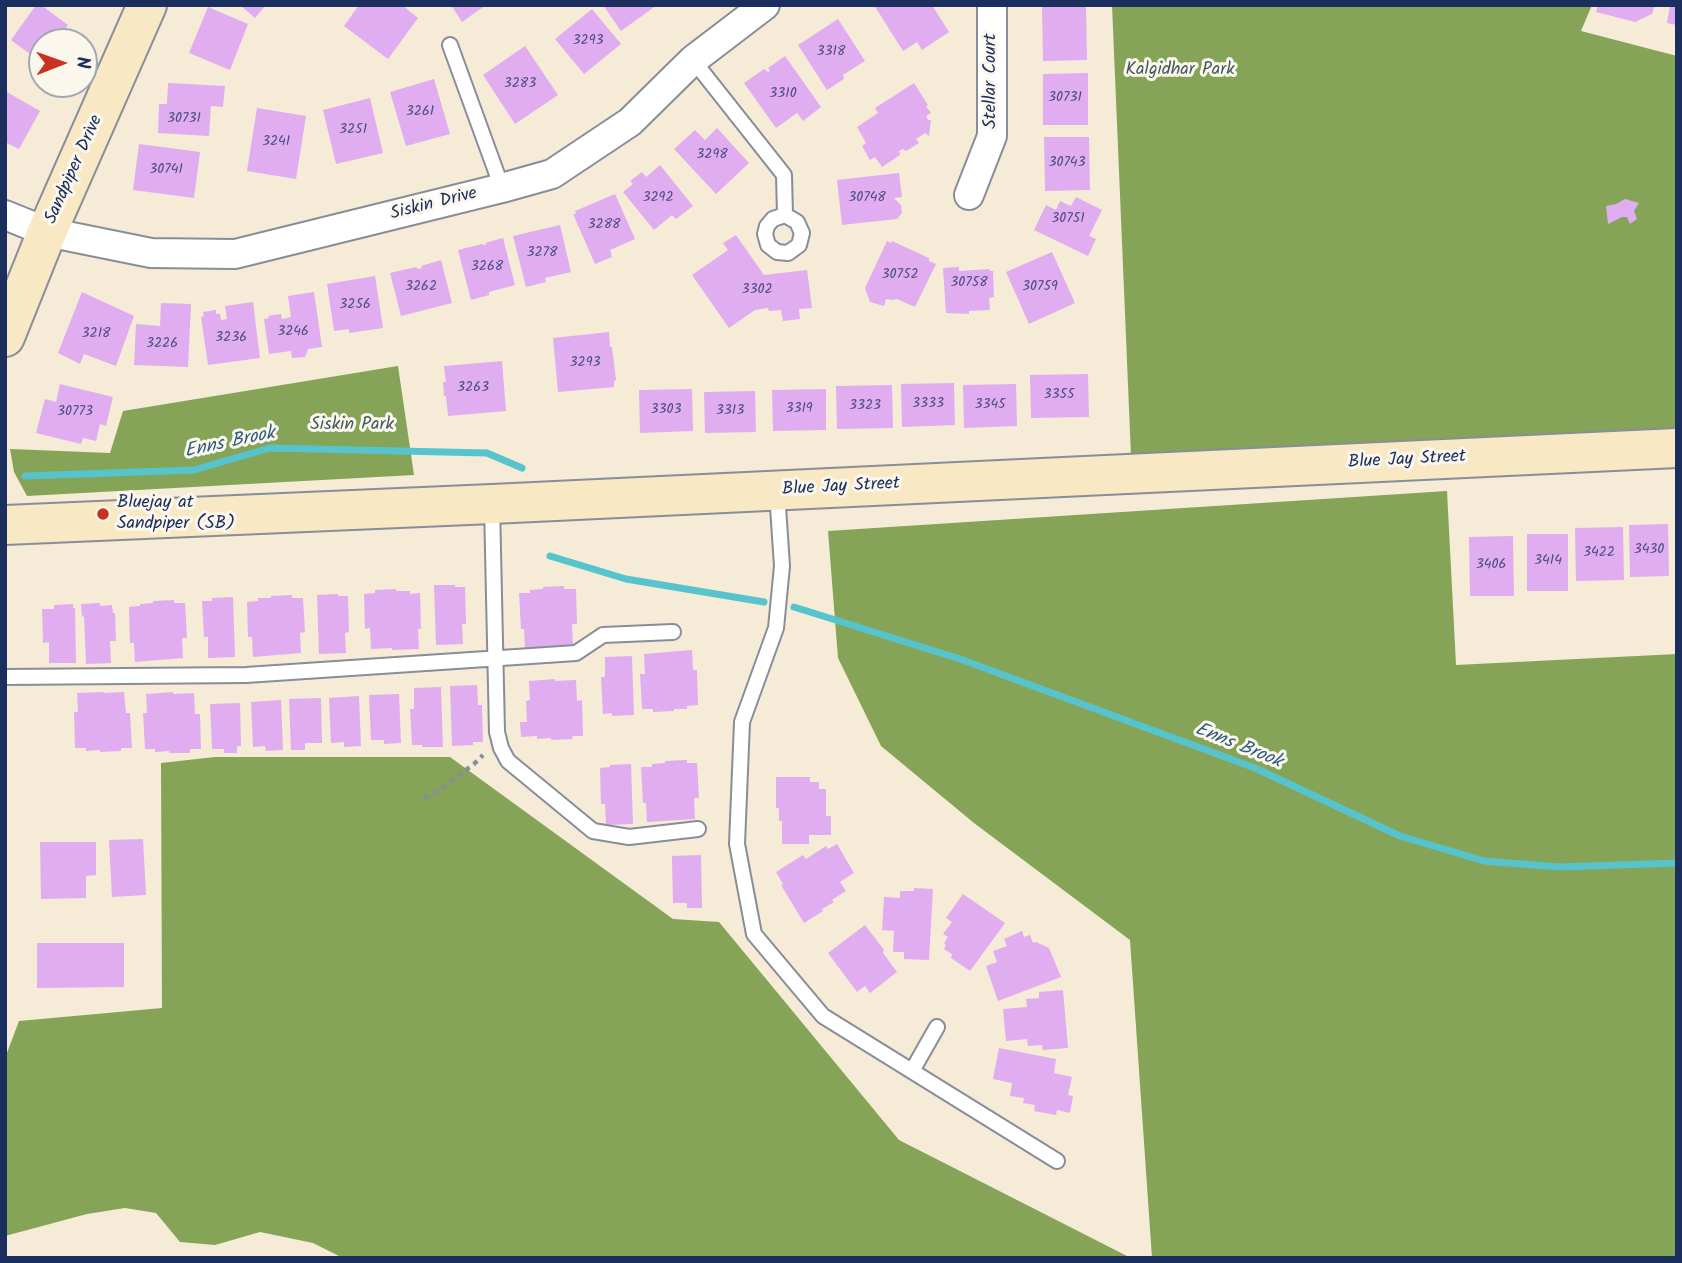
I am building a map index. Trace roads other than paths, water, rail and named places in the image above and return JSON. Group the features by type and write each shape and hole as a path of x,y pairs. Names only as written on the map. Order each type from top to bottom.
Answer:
{"street":[{"name":"Sandpiper Drive","path":"5,337 47,232 147,5"},
{"name":"Siskin Drive","path":"5,215 47,232 151,253 235,254 502,188 552,174 630,121 693,60 765,5"},
{"name":"Stellar Court","path":"969,195 992,136 992,5"},
{"name":"Blue Jay Street","path":"5,525 1677,448"}],"lane":[{"path":"450,46 502,188"},
{"path":"693,60 784,175 785,215"},
{"path":"777,491 782,566 776,628 742,722 737,844 754,934 823,1016 1057,1161"},
{"path":"492,504 497,732 508,761 593,831 629,837 698,829"},
{"path":"5,677 246,675 576,653 603,635 673,632"},
{"path":"912,1071 937,1027"}],"waterway":[{"name":"Enns Brook","path":"25,476 194,470 270,448 487,453 522,468"},
{"name":"Enns Brook","path":"550,556 626,579 764,602"},
{"name":"Enns Brook","path":"794,607 960,659 1255,768 1400,836 1484,861 1560,867 1677,863"}],"place":[{"name":"Bluejay at Sandpiper (SB)","path":"103,514"}],"park label":[{"name":"Kalgidhar Park","path":"1180,71"},
{"name":"Siskin Park","path":"352,426"}]}
